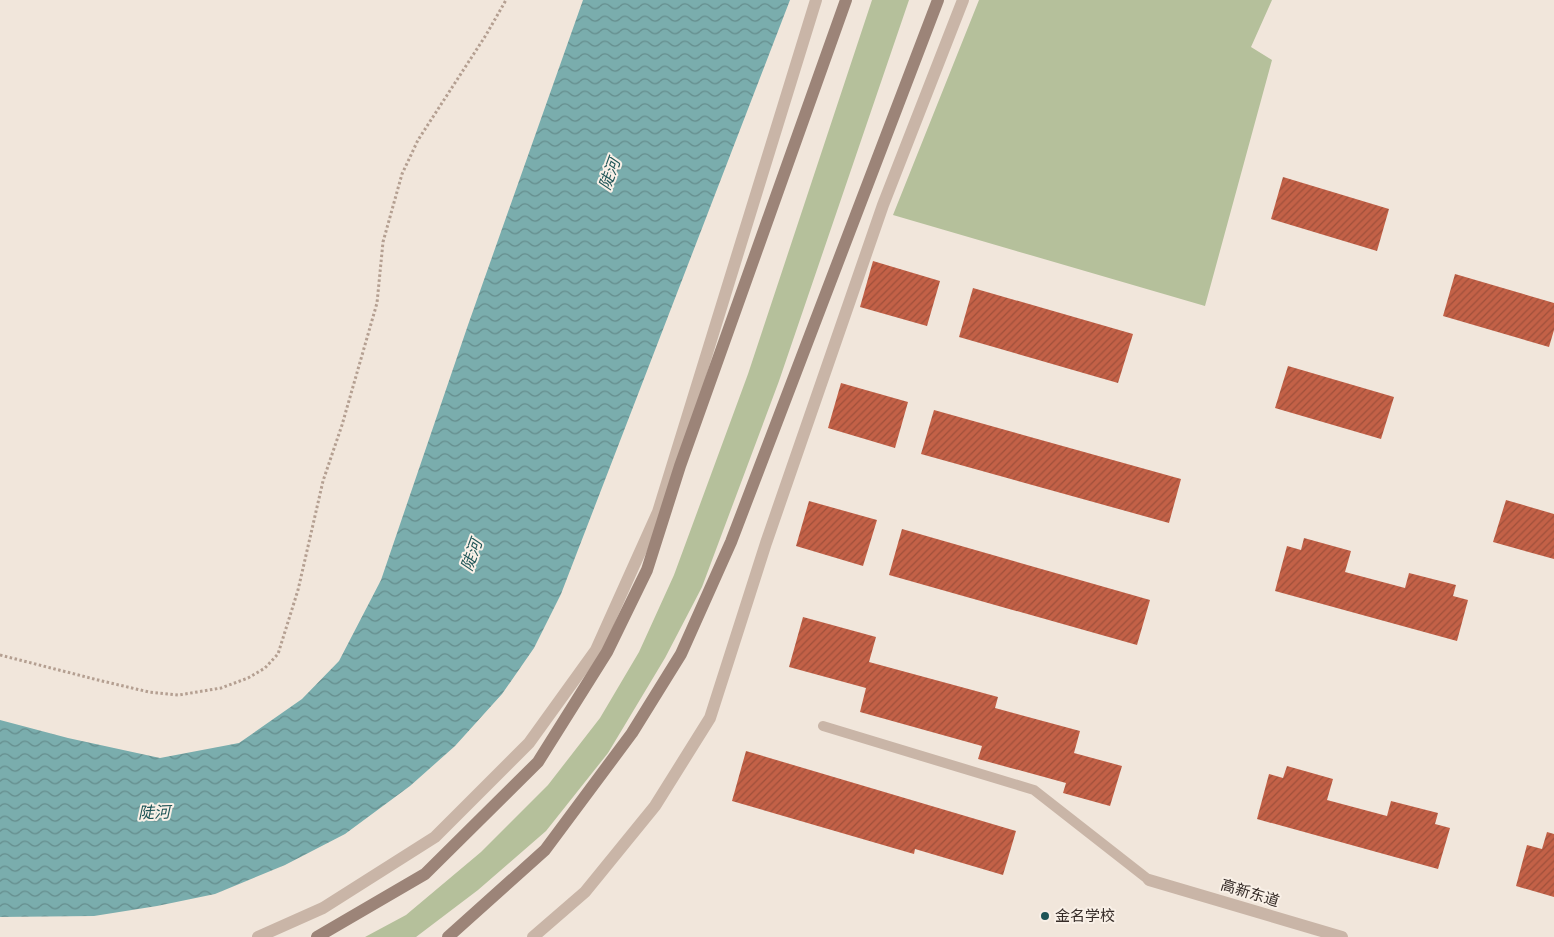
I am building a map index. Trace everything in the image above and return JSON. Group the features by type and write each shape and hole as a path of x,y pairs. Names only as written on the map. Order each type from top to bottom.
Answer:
{"main road":[{"path":"317,937 425,874 538,762 607,652 646,570 687,447 846,0"},
{"path":"448,937 545,850 632,733 681,654 730,542 938,0"}],"street":[{"path":"258,937 323,908 435,837 529,743 596,650 658,512 816,0"},
{"path":"533,937 591,885 655,806 710,718 762,556 883,205 963,0"},
{"name":"高新东道","path":"1149,880 1342,937"}],"lane":[{"path":"822,726 1034,790 1149,880"}],"path":[{"path":"0,655 130,688 180,695 221,688 248,678 265,668 278,654 298,590 323,481 342,425 376,303 383,242 402,174 418,140 486,35 506,0"}],"green space":[{"path":"872,0 909,0 779,381 702,587 665,658 608,753 546,831 478,890 416,937 365,937 406,915 481,852 548,785 600,718 639,652 674,575 748,374"},
{"path":"979,0 1272,0 1251,47 1272,60 1205,306 893,215"}],"water":[{"name":"陡河","path":"583,0 790,0 561,594 534,648 502,694 455,746 410,786 345,834 285,865 215,894 157,906 94,916 0,917 0,720 68,738 160,758 239,743 302,699 339,661 381,580 468,325"}],"building":[{"path":"1283,177 1389,209 1377,251 1271,219"},
{"path":"873,261 940,281 927,326 860,307"},
{"path":"1455,274 1554,303 1554,330 1549,347 1443,316"},
{"path":"973,288 1133,334 1118,383 959,337"},
{"path":"1288,366 1394,397 1381,439 1275,408"},
{"path":"841,383 908,402 895,448 828,428"},
{"path":"934,410 1181,479 1169,523 921,454"},
{"path":"1506,500 1554,514 1554,559 1493,542"},
{"path":"809,501 877,520 863,566 796,546"},
{"path":"902,529 1150,600 1137,645 889,575"},
{"path":"1304,538 1351,551 1345,572 1405,588 1409,573 1456,585 1453,596 1468,600 1457,641 1275,591 1287,546 1301,550"},
{"path":"803,617 876,637 869,662 998,697 995,708 1080,731 1074,753 1122,766 1110,806 1063,793 1066,783 978,759 982,746 860,712 866,688 789,667"},
{"path":"746,751 1016,831 1003,875 915,849 914,854 732,801"},
{"path":"1287,766 1333,779 1327,800 1387,816 1391,801 1438,813 1435,824 1450,828 1438,869 1257,819 1269,774 1283,778"},
{"path":"1547,832 1554,834 1554,897 1516,886 1527,845 1542,849"}],"place":[{"name":"金名学校","path":"1045,916"}]}
